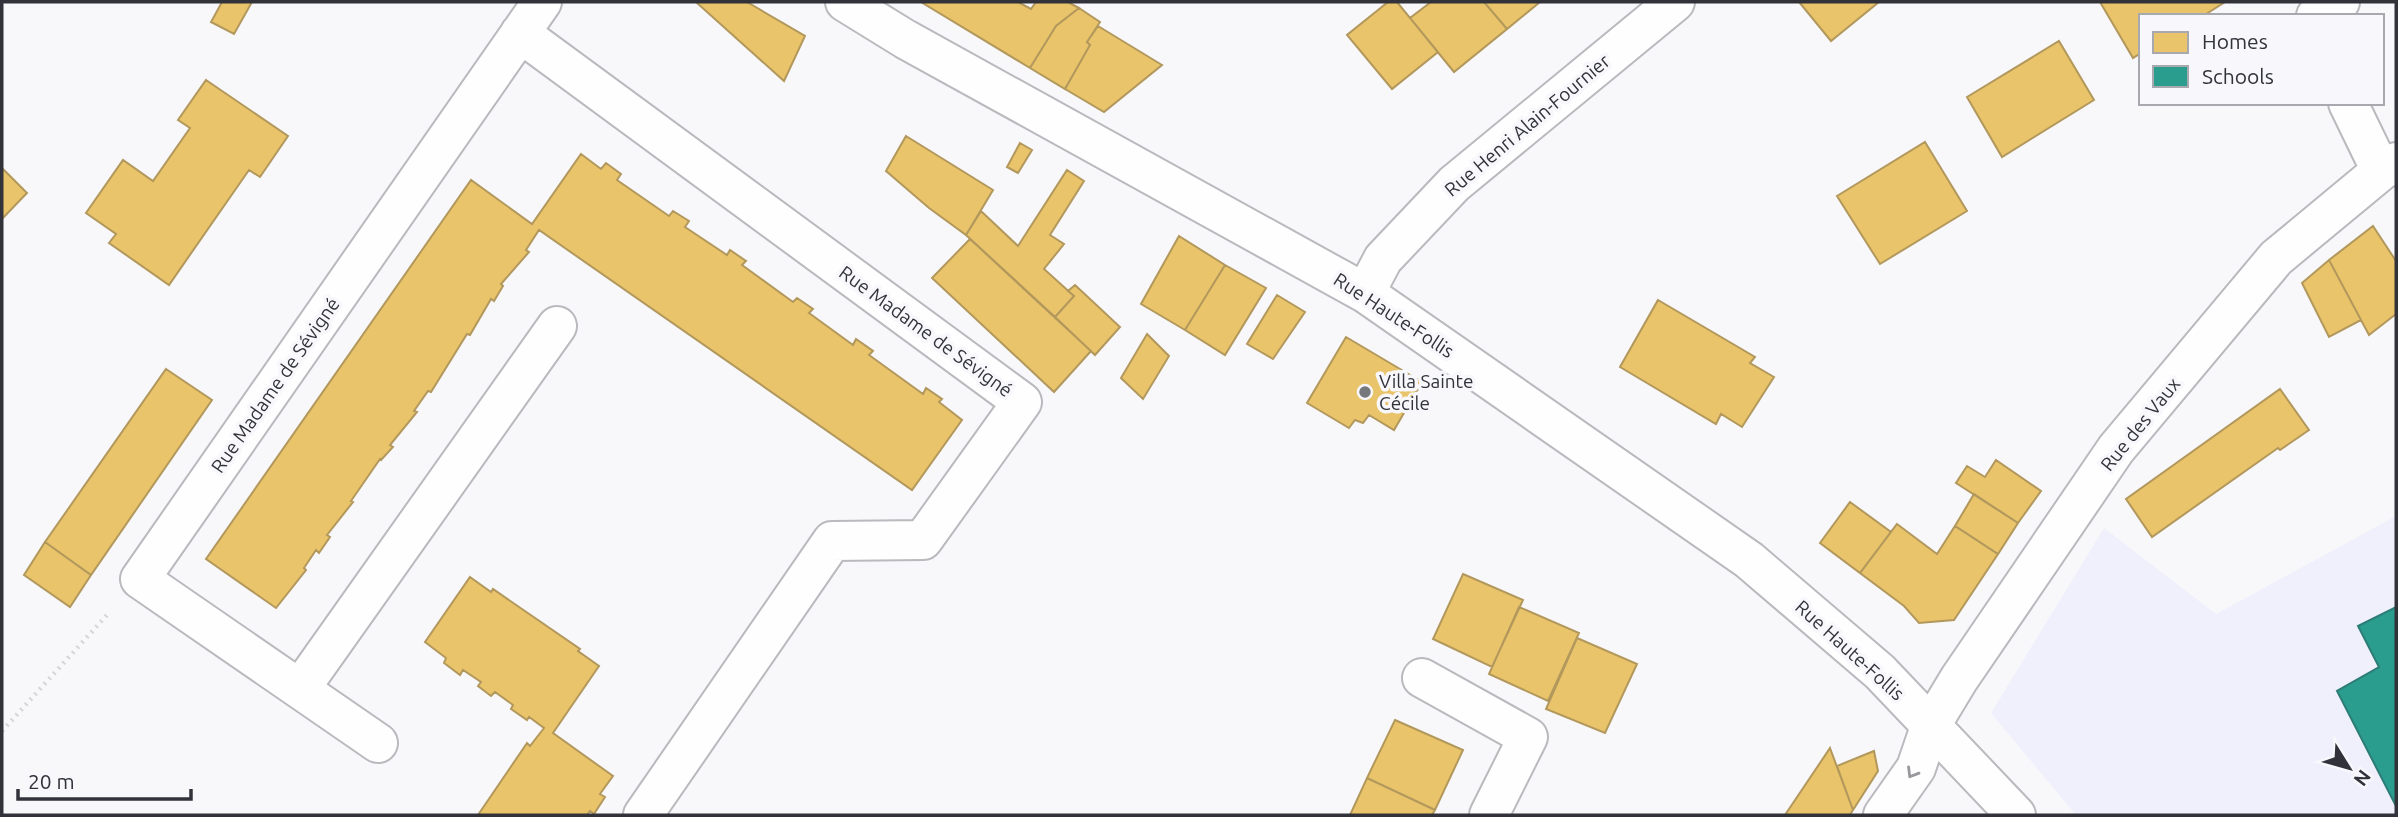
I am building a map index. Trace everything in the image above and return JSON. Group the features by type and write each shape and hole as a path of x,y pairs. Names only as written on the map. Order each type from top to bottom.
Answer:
{"street":[{"name":"Rue Madame de Sévigné","path":"140,579 542,2"},
{"name":"Rue Henri Alain-Fournier","path":"1365,293 1383,259 1454,184 1675,2"},
{"path":"2319,14 2340,2"},
{"name":"Rue Haute-Follis","path":"853,4 905,39 1365,293 1749,560 1880,672 2016,815"},
{"name":"Rue Madame de Sévigné","path":"520,33 1022,402 923,540 832,541 643,815"},
{"path":"2349,105 2388,166"},
{"name":"Rue des Vaux","path":"1884,815 1916,768 1930,727 1959,679 2116,449 2276,258 2388,166"},
{"path":"300,689 557,326"},
{"path":"140,579 378,743"},
{"path":"1422,678 1528,737 1489,815"}],"path":[{"path":"2,731 140,579"}],"shaded area":[{"path":"2396,516 2396,815 2076,815 1991,713 2104,528 2216,614"}],"building: Homes":[{"path":"222,2 252,2 234,34 211,22"},
{"path":"747,2 805,36 784,81 697,3"},
{"path":"921,2 1018,2 1031,9 1036,2 1068,2 1079,8 1056,26 1030,68"},
{"path":"1388,2 1397,2 1438,52 1392,89 1347,35"},
{"path":"1431,2 1484,2 1507,29 1454,72 1410,18"},
{"path":"1484,2 1540,2 1507,29"},
{"path":"1799,2 1879,2 1831,41"},
{"path":"2100,2 2225,2 2206,14 2139,14 2139,54 2133,58"},
{"path":"1079,8 1100,22 1087,42 1090,45 1065,89 1030,68 1056,26"},
{"path":"1098,26 1162,65 1104,112 1065,89 1090,45 1087,42"},
{"path":"2059,41 2094,100 2002,157 1967,97"},
{"path":"206,80 288,136 260,177 249,170 169,285 109,243 116,234 86,213 123,160 153,181 190,128 178,120"},
{"path":"906,136 993,190 966,235 886,171"},
{"path":"1925,142 1967,211 1880,264 1837,196"},
{"path":"1020,143 1032,150 1018,173 1007,167"},
{"path":"581,154 601,169 606,163 621,174 617,180 669,216 673,211 689,221 685,227 727,255 730,250 746,261 742,265 793,302 797,298 813,309 809,313 853,345 856,339 873,351 869,355 923,394 926,388 942,399 939,402 962,420 912,490 539,230 526,250 529,252 501,284 503,286 494,301 491,299 431,392 428,391 414,411 417,412 390,445 393,447 380,459 351,501 353,502 327,535 330,537 319,553 316,550 304,568 306,570 276,608 206,559 471,180 532,224"},
{"path":"2,168 27,193 2,219"},
{"path":"1067,170 1084,181 1050,235 1064,244 1044,269 1074,296 1055,317 966,235 981,211 1018,246"},
{"path":"2373,226 2396,261 2396,314 2369,335 2329,260"},
{"path":"1179,236 1225,265 1185,330 1141,304"},
{"path":"970,239 1091,351 1054,392 932,278"},
{"path":"2329,260 2361,320 2329,337 2302,283"},
{"path":"1225,265 1266,288 1225,355 1185,330"},
{"path":"1075,285 1120,327 1095,355 1055,317 1074,296 1068,291"},
{"path":"1277,295 1305,312 1273,359 1247,344"},
{"path":"1658,300 1755,357 1750,363 1774,377 1742,427 1721,414 1716,424 1620,367"},
{"path":"1147,334 1169,356 1143,399 1121,378"},
{"name":"Villa Sainte Cécile","path":"1346,337 1422,382 1394,430 1369,415 1363,423 1355,420 1349,428 1307,403"},
{"path":"166,369 212,400 91,575 45,542"},
{"path":"2280,389 2309,430 2280,450 2278,448 2152,537 2126,499"},
{"path":"1996,460 2041,491 2018,523 1956,483 1967,466 1985,477"},
{"path":"1974,494 2018,523 1998,554 1955,526"},
{"path":"1850,502 1891,532 1860,573 1820,543"},
{"path":"1897,524 1937,554 1955,526 1998,554 1954,620 1919,623 1904,606 1860,573"},
{"path":"45,542 91,575 70,607 24,575"},
{"path":"1463,574 1523,600 1492,667 1433,639"},
{"path":"470,577 491,592 493,589 580,649 578,651 599,666 553,733 613,776 600,794 605,797 594,814 590,811 587,815 478,815 527,743 530,746 544,728 511,709 513,705 495,692 491,696 478,686 481,682 463,670 460,675 444,663 446,658 425,642"},
{"path":"1519,607 1579,633 1548,701 1489,674"},
{"path":"1577,638 1637,664 1605,733 1546,709"},
{"path":"1395,720 1463,750 1435,810 1367,778"},
{"path":"1830,748 1853,810 1850,815 1785,815"},
{"path":"1874,751 1878,771 1853,810 1837,766"},
{"path":"1367,778 1435,810 1432,815 1350,815"}],"building: Schools":[{"path":"2396,607 2396,806 2337,691 2379,667 2358,626"}],"place":[{"name":"Villa Sainte Cécile","path":"1365,392"}]}
